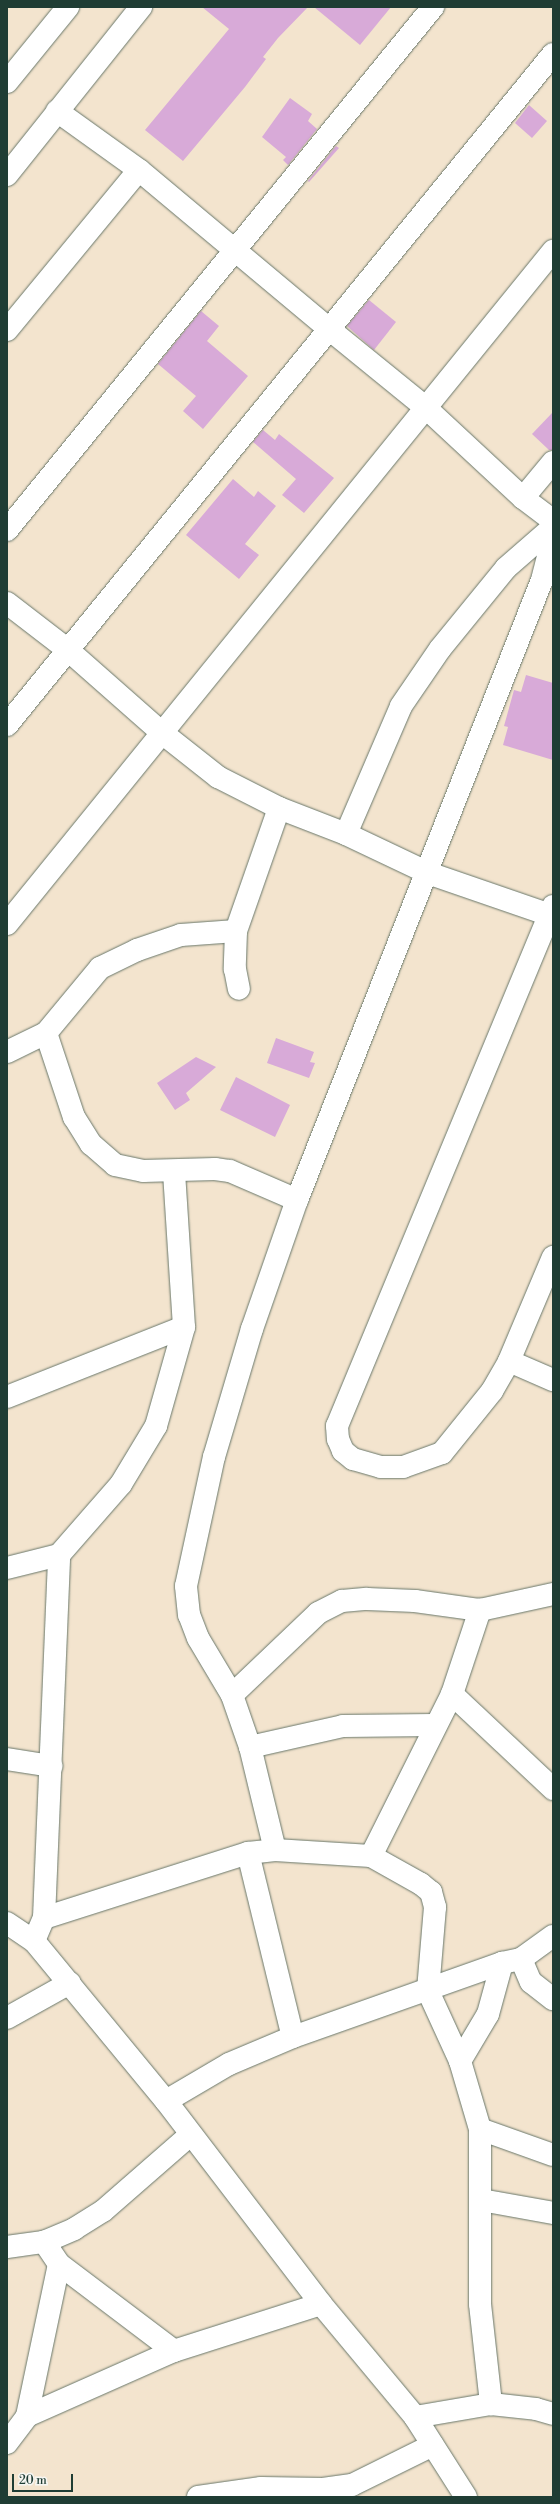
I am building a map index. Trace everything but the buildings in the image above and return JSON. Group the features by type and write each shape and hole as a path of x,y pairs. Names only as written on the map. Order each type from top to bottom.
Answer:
{"main road":[{"path":"10,71 68,7"},
{"path":"7,175 141,7"},
{"path":"7,530 234,249 433,7"},
{"path":"7,725 553,54"},
{"path":"57,111 139,170 328,329 426,407 523,498 553,521"},
{"path":"7,330 139,170"},
{"path":"7,924 161,732 553,251"},
{"path":"523,498 553,462"},
{"path":"346,834 401,706 440,649 506,568 553,527"},
{"path":"275,1850 250,1748 232,1695 198,1638 191,1620 186,1586 214,1457 252,1329 297,1200 428,872 542,580 553,537"},
{"path":"7,603 68,650 161,732 218,776 279,808 346,834 428,872 552,912 337,1426 338,1439 343,1452 353,1459 381,1467 403,1467 442,1452 492,1391 508,1361 553,1257"},
{"path":"239,989 235,969 236,931 279,808"},
{"path":"7,1052 46,1034 100,968 137,950 181,935 236,931"},
{"path":"46,1034 74,1117 91,1144 115,1165 143,1171 215,1169 230,1171 297,1200"},
{"path":"7,1568 59,1555 120,1484 156,1426 184,1327 174,1171"},
{"path":"7,1397 184,1327"},
{"path":"508,1361 553,1380"},
{"path":"34,1941 44,1918 59,1555"},
{"path":"232,1695 318,1613 342,1601 367,1599 416,1600 480,1610 553,1594"},
{"path":"371,1856 434,1726 452,1694 480,1610"},
{"path":"452,1694 553,1789"},
{"path":"250,1748 343,1726 434,1726"},
{"path":"7,1759 51,1766"},
{"path":"44,1918 248,1853 275,1850 371,1856 421,1884 431,1892 436,1907 428,1991 460,2061 480,2129 480,2304 491,2404"},
{"path":"248,1853 293,2037"},
{"path":"7,1923 34,1941 166,2101 190,2135 321,2304 415,2417 466,2497"},
{"path":"166,2101 229,2064 293,2037 512,1961 553,1936"},
{"path":"512,1961 531,1982 553,1999"},
{"path":"460,2061 488,2014 512,1961"},
{"path":"7,2018 70,1984"},
{"path":"480,2129 553,2154"},
{"path":"7,2248 44,2242 74,2229 103,2211 190,2135"},
{"path":"481,2200 553,2213"},
{"path":"44,2242 59,2264 174,2351"},
{"path":"7,2443 27,2416 59,2264"},
{"path":"27,2416 174,2351 321,2304"},
{"path":"415,2417 491,2404 536,2410 553,2414"},
{"path":"198,2497 261,2488 323,2489 352,2485 433,2445"}]}
